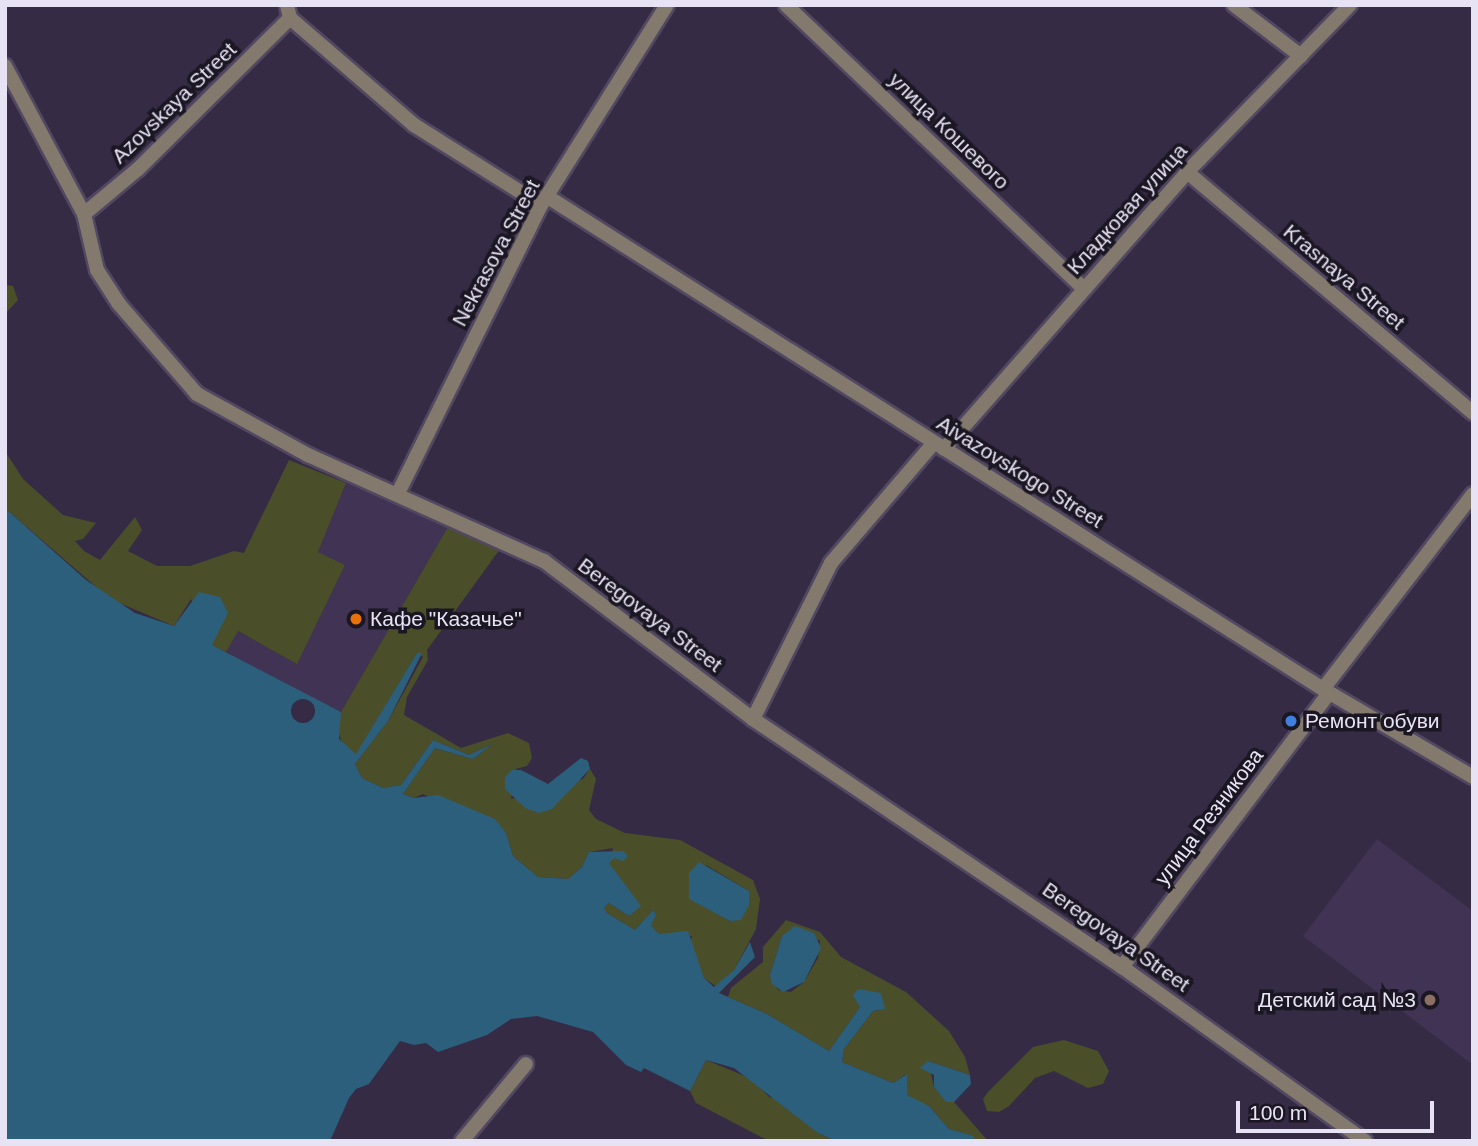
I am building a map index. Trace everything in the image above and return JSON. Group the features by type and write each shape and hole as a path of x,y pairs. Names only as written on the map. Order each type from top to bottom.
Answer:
{"street":[{"name":"Nekrasova Street","path":"398,492 545,201 667,5"},
{"name":"улица Кошевого","path":"786,5 1083,288"},
{"path":"1234,5 1301,56"},
{"name":"Кладковая улица","path":"753,719 831,564 1187,172 1350,5"},
{"name":"Aivazovskogo Street","path":"288,9 414,125 545,201 1326,691 1473,777"},
{"name":"Azovskaya Street","path":"84,214 138,169 288,9"},
{"name":"Beregovaya Street","path":"5,66 84,214 90,251 108,288 197,394 308,455 398,492 544,561 753,719 1122,967 1365,1141"},
{"name":"Krasnaya Street","path":"1187,172 1473,413"},
{"name":"улица Резникова","path":"1122,967 1473,495"},
{"path":"462,1141 526,1064"}],"shaded area":[{"path":"346,483 449,525 341,712 287,688 287,684 226,652 237,631 297,663 345,565 318,552"},
{"name":"Детский сад №3","path":"1377,839 1473,911 1473,1065 1303,936"}],"green space":[{"path":"6,285 13,286 18,300 5,314"},
{"path":"5,451 23,479 63,515 96,523 83,539 75,541 84,551 100,560 135,517 142,530 128,551 157,566 190,566 234,551 244,553 289,460 346,483 318,552 345,565 297,664 238,631 226,652 211,645 191,599 174,626 110,599 5,508"},
{"path":"449,525 500,549 427,650 428,660 407,697 404,715 461,748 508,733 529,743 532,758 527,766 516,769 511,799 583,779 590,769 596,779 589,810 596,819 625,833 680,840 753,880 760,899 756,929 734,970 717,987 704,978 690,942 692,936 659,934 651,925 653,910 635,930 607,913 604,908 609,903 629,916 636,902 609,863 613,848 589,852 582,867 568,879 538,877 513,856 506,833 423,794 414,798 403,794 435,748 473,759 492,744 469,755 433,740 401,785 383,788 362,778 355,764 388,721 423,657 417,653 356,755 342,745 338,729 341,712","holes":["706,865 749,891 749,905 730,921 690,899"]},
{"path":"786,920 820,932 841,957 906,992 949,1031 965,1057 970,1075 928,1061 934,1087 946,1101 954,1102 988,1141 973,1141 973,1136 949,1129 929,1106 917,1104 907,1095 906,1074 893,1083 842,1062 844,1049 873,1011 880,1011 860,1007 829,1051 767,1014 728,997 731,988 763,962 763,947","holes":["782,936 820,940 818,958 804,982 791,992 778,990 770,975"]},
{"path":"1064,1040 1098,1051 1109,1071 1103,1084 1088,1088 1054,1071 1035,1078 1009,1106 999,1112 987,1111 983,1099 988,1092 1033,1047"},
{"path":"706,1060 752,1079 769,1097 778,1099 818,1133 836,1141 769,1141 696,1103 690,1091"}],"water":[{"path":"5,508 86,580 135,613 174,626 199,592 220,597 228,613 212,645 341,712 339,739 356,754 417,653 422,653 388,721 355,764 362,778 383,788 401,785 433,740 469,755 492,744 473,759 435,748 403,794 414,798 438,795 495,819 506,833 513,856 538,877 568,879 582,867 589,852 623,851 628,856 623,861 614,858 609,863 641,906 629,916 609,903 604,908 607,913 635,930 653,910 656,915 651,925 659,934 688,931 704,978 714,987 734,970 750,942 755,957 719,993 767,1014 829,1051 860,1007 853,995 858,989 881,993 885,1009 873,1011 844,1049 842,1062 893,1083 907,1074 907,1095 929,1106 949,1129 974,1136 973,1141 836,1141 818,1133 734,1068 706,1060 690,1091 644,1068 641,1072 626,1065 593,1032 537,1016 511,1019 487,1035 438,1052 426,1043 414,1045 400,1041 369,1084 356,1089 349,1098 330,1141 5,1141"},
{"path":"581,758 588,761 590,769 552,809 539,813 525,808 505,789 505,777 512,770 521,770 548,784"},
{"path":"699,862 749,891 749,905 741,920 730,921 689,899 689,873"},
{"path":"795,926 814,933 821,948 804,982 783,992 772,984 770,975 782,936"},
{"path":"928,1061 970,1075 971,1084 954,1102 946,1102 934,1087 934,1075 920,1068"}],"pier":[{"path":"303,699 314,706 315,711 308,722 303,723 292,716 291,711 298,700"}],"place":[{"name":"Кафе \"Казачье\"","path":"356,619"},
{"name":"Ремонт обуви","path":"1291,721"},
{"name":"Детский сад №3","path":"1430,1000"}]}
